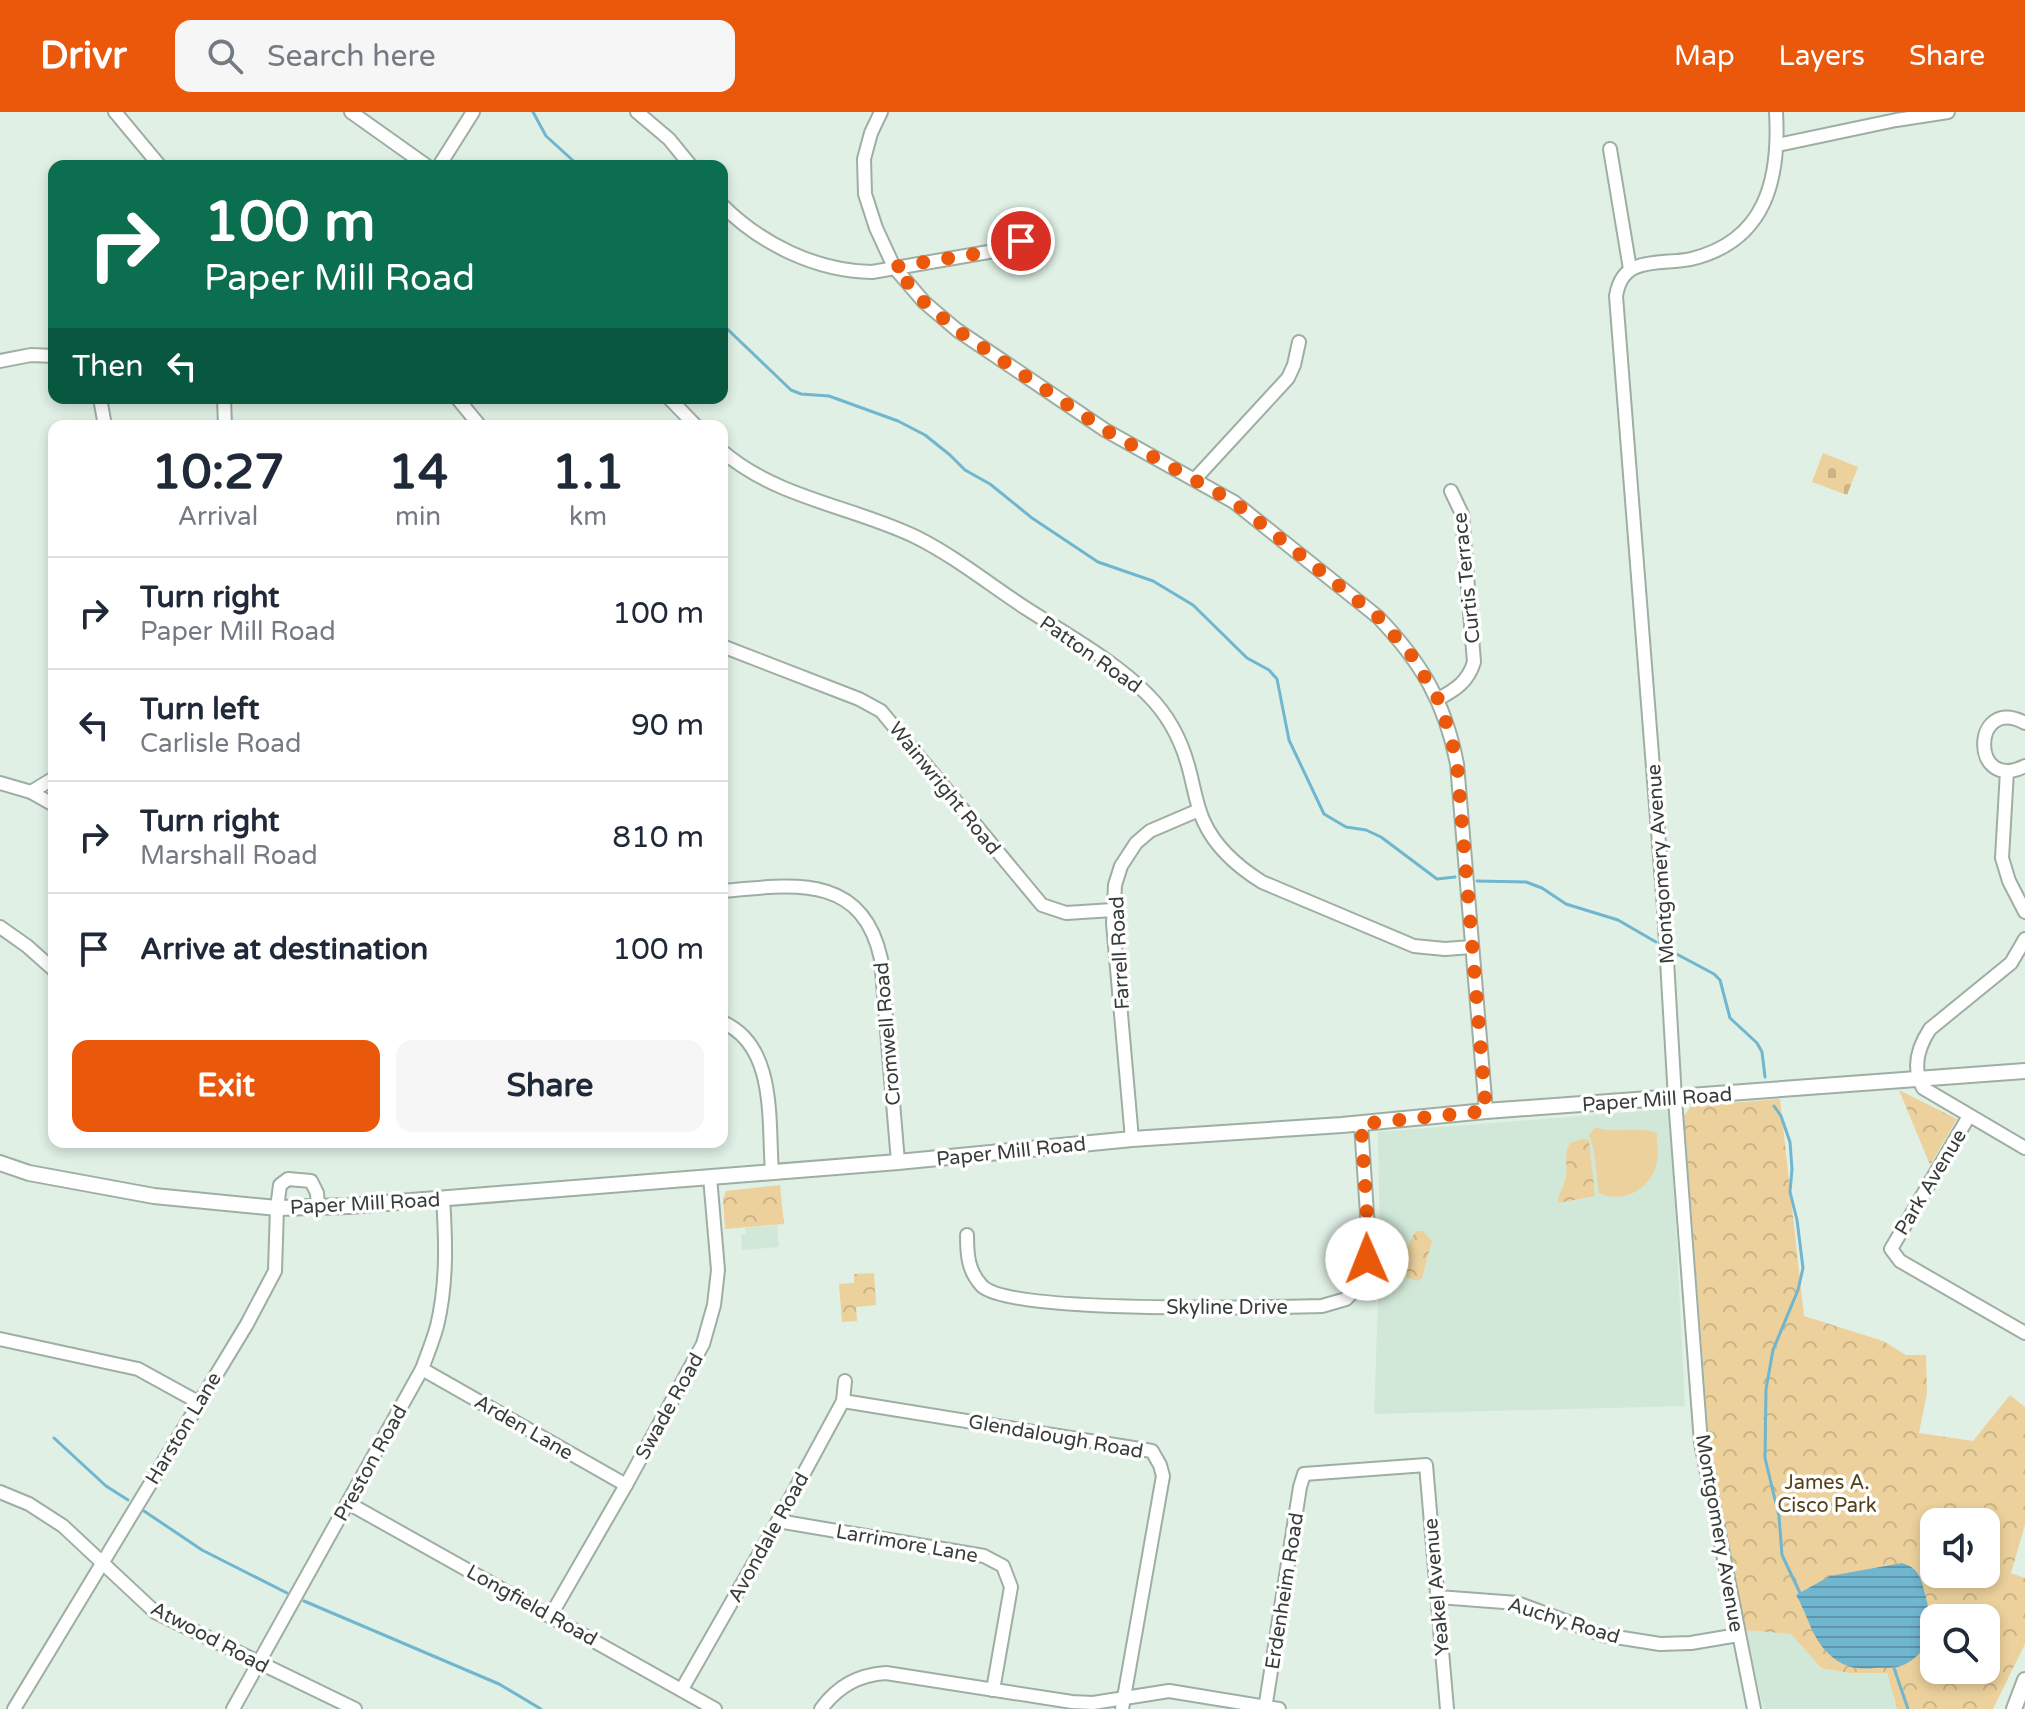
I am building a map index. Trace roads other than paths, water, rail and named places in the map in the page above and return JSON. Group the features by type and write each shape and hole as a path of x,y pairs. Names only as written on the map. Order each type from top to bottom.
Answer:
{"main road":[{"name":"Paper Mill Road","path":"0,1163 29,1173 154,1196 277,1208 318,1207 898,1162 1132,1139 1361,1124 1486,1111 2025,1071"},
{"path":"2014,1709 2025,1680"}],"street":[{"path":"115,112 155,160"},
{"path":"351,112 419,160"},
{"path":"443,160 473,112"},
{"path":"637,112 669,139 686,160"},
{"path":"881,112 864,159 864,186 876,228 894,267 924,302 957,330 1105,430 1234,502 1378,617 1412,656 1438,699 1457,764 1486,1111"},
{"path":"1610,149 1630,269 1644,264 1695,258 1737,236 1754,219 1770,190 1778,145 1776,112"},
{"path":"1778,145 1948,112"},
{"path":"728,210 757,234 810,261 855,272 872,272 1006,249 1021,241"},
{"name":"Montgomery Avenue","path":"1630,269 1618,286 1615,309 1664,908 1701,1443 1754,1709"},
{"path":"1195,479 1288,378 1299,342"},
{"path":"0,361 31,355 48,356"},
{"path":"462,404 475,420"},
{"path":"675,404 690,420"},
{"name":"Patton Road","path":"728,455 773,485 915,537 1133,682 1157,706 1174,731 1188,766 1199,810 1211,836 1240,868 1262,882 1414,946 1445,949 1472,947"},
{"name":"Curtis Terrace","path":"1438,699 1462,684 1474,662 1462,514 1451,491"},
{"name":"Wainwright Road","path":"728,648 859,699 881,711 1042,905 1066,913 1113,910"},
{"path":"2025,723 2017,719 2001,719 1993,723 1983,737 1985,756 1990,763 2007,771 2025,766"},
{"path":"2007,771 2002,858 2009,881 2025,912"},
{"path":"31,792 48,782"},
{"path":"0,783 31,792 48,802"},
{"name":"Farrell Road","path":"1132,1139 1113,910 1119,873 1136,843 1156,828 1199,810"},
{"name":"Cromwell Road","path":"728,891 816,887 845,900 875,934 881,959 898,1162"},
{"path":"0,927 48,965"},
{"path":"2025,939 2011,963 1930,1029 1918,1054 1918,1080 1923,1088 2025,1148"},
{"path":"728,1025 749,1042 762,1064 772,1172"},
{"name":"Park Avenue","path":"1969,1116 1891,1249 1900,1261 2025,1333"},
{"name":"Skyline Drive","path":"967,1235 967,1261 983,1287 1006,1297 1151,1308 1322,1306 1346,1299 1364,1280 1368,1229 1361,1124"},
{"name":"Swade Road","path":"551,1615 703,1344 714,1305 718,1270 710,1177"},
{"path":"277,1208 280,1185 288,1179 311,1181 317,1193 318,1207"},
{"name":"Preston Road","path":"233,1709 422,1369 437,1327 441,1299 445,1261 443,1199"},
{"name":"Harston Lane","path":"14,1709 247,1324 275,1271 277,1208"},
{"path":"0,1339 138,1369 198,1402"},
{"name":"Arden Lane","path":"422,1369 626,1485"},
{"name":"Avondale Road","path":"682,1689 843,1401 845,1381"},
{"name":"Glendalough Road","path":"843,1401 1152,1451 1163,1476 1123,1703"},
{"name":"Erdenheim Road","path":"1265,1708 1304,1474 1426,1465"},
{"name":"Yeakel Avenue","path":"1426,1465 1447,1709"},
{"name":"Atwood Road","path":"0,1492 45,1513 63,1526 155,1612 355,1709"},
{"name":"Longfield Road","path":"348,1503 715,1709"},
{"name":"Larrimore Lane","path":"778,1521 984,1556 1003,1566 1011,1587 993,1690"},
{"name":"Auchy Road","path":"1438,1597 1517,1603 1603,1635 1660,1644 1691,1643 1738,1635"},
{"path":"821,1709 840,1688 868,1675 886,1673 1072,1702 1123,1703 1169,1691 1279,1709"}],"water":[{"path":"1902,1563 1912,1567 1918,1573 1920,1588 1923,1588 1928,1604 1920,1604 1920,1653 1904,1665 1862,1668 1850,1667 1829,1654 1818,1640 1796,1595 1830,1576"}],"waterway":[{"path":"533,112 546,136 572,160"},
{"path":"728,330 791,390 829,396 898,421 925,435 965,470 990,484 1032,518 1098,562 1153,581 1193,605 1247,658 1269,670 1277,679 1289,740 1324,814 1346,827 1366,830 1381,837 1437,879 1455,877"},
{"path":"1477,881 1526,882 1542,888 1566,904 1618,920 1656,942"},
{"path":"1671,951 1720,980 1730,1018 1757,1043 1762,1052 1765,1077"},
{"path":"1774,1106 1790,1142 1790,1192 1803,1268 1798,1290 1773,1350 1766,1389 1765,1458 1779,1516 1782,1555 1800,1593"},
{"path":"54,1438 106,1486 128,1500"},
{"path":"144,1511 202,1550 287,1593"},
{"path":"304,1601 499,1684 541,1709"},
{"path":"1894,1668 1908,1709"}],"park label":[{"name":"James A. Cisco Park","path":"1827,1494"}]}
